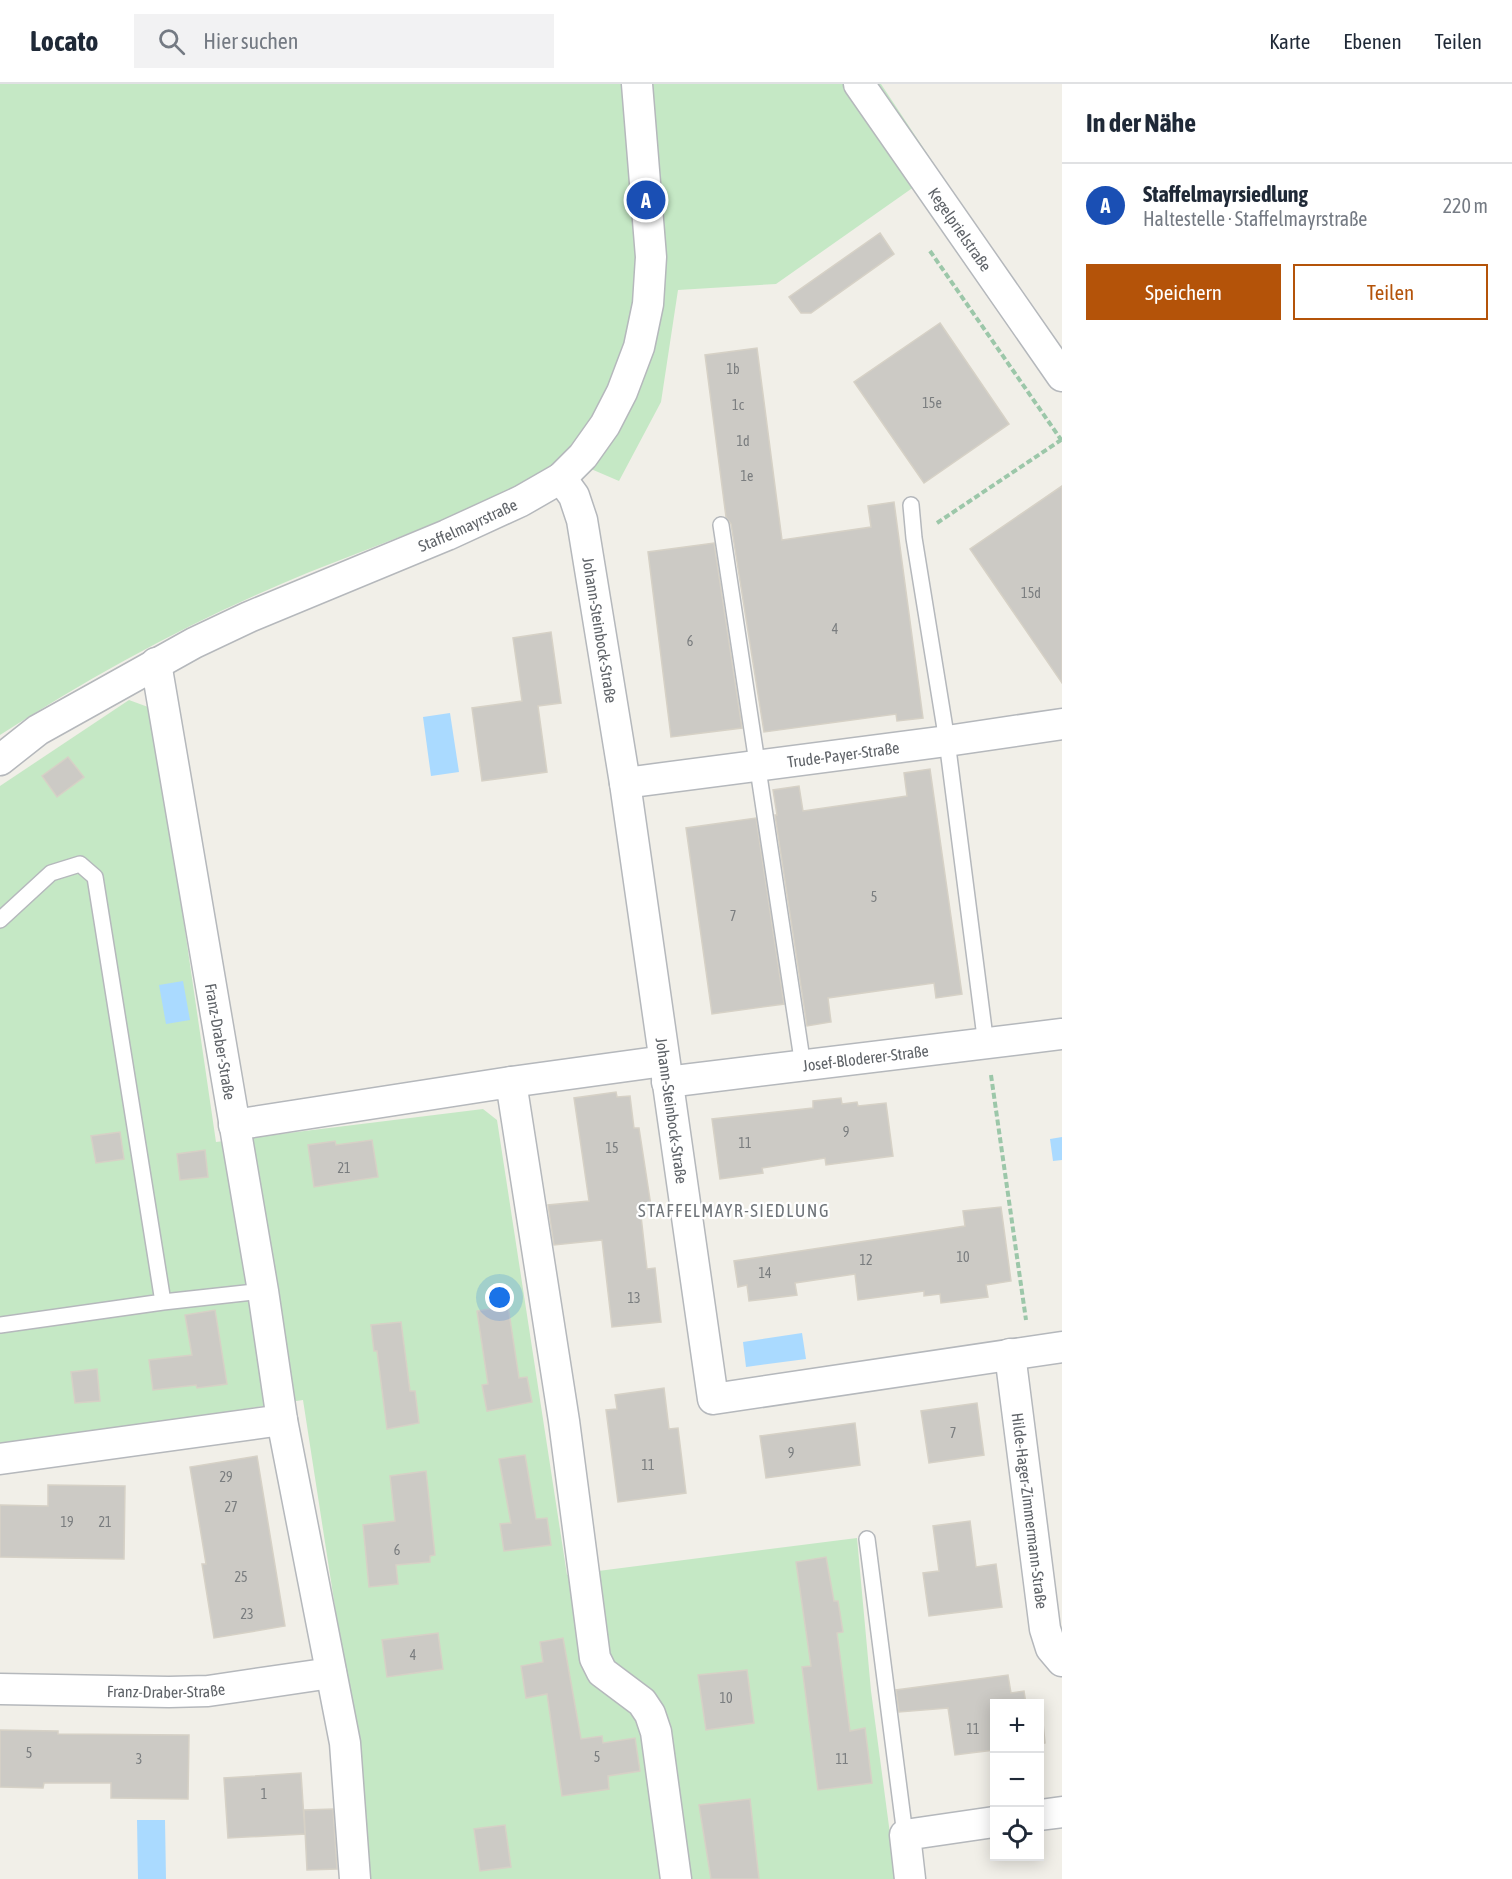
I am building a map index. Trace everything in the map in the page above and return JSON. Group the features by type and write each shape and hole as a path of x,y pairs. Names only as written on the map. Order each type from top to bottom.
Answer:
{"street":[{"name":"Staffelmayrstraße","path":"0,760 38,730 156,663 249,617 447,535 521,501 561,478 583,456 609,417 639,347 648,304 651,256 637,84"},
{"name":"Kegelprielstraße","path":"859,84 1062,376"},
{"name":"Johann-Steinbock-Straße","path":"561,478 574,496 582,520 625,783 713,1399 1062,1347"},
{"name":"Franz-Draber-Straße","path":"156,663 195,880 282,1420 345,1743 355,1879"},
{"name":"Trude-Payer-Straße","path":"625,783 1062,724"},
{"name":"Josef-Bloderer-Straße","path":"234,1125 512,1082 665,1071 803,1066 1062,1035"},
{"path":"512,1082 564,1421 595,1658 602,1672 642,1702 650,1714 656,1732 676,1879"},
{"name":"Hilde-Hager-Zimmermann-Straße","path":"1020,1353 1045,1629 1052,1648 1062,1661"},
{"path":"0,1459 282,1420"},
{"name":"Franz-Draber-Straße","path":"0,1689 208,1691 331,1673"},
{"path":"1044,1814 1062,1812"},
{"path":"910,1879 905,1835 990,1823"}],"lane":[{"path":"911,505 914,538 947,741 986,1045"},
{"path":"722,525 803,1066"},
{"path":"0,920 51,873 80,864 95,877 163,1302"},
{"path":"0,1325 163,1302 263,1291"},
{"path":"867,1539 905,1835"}],"path":[{"path":"914,538 1061,441 930,251"},
{"path":"986,1045 1020,1353"}],"green space":[{"path":"0,84 881,84 938,170 776,284 678,290 661,402 619,481 563,457 528,480 452,516 288,581 190,626 93,678 0,735"},
{"path":"129,700 148,707 170,828 216,1142 483,1109 497,1120 567,1575 857,1538 871,1691 896,1879 362,1879 354,1765 335,1607 303,1400 0,1447 0,786"}],"water":[{"path":"450,713 459,772 431,776 423,717"},
{"path":"183,981 190,1020 166,1024 159,985"},
{"path":"1062,1137 1062,1160 1053,1161 1050,1139"},
{"path":"802,1333 806,1359 746,1367 743,1342"},
{"path":"137,1820 165,1820 166,1879 138,1879"}],"building":[{"path":"880,233 894,254 811,313 801,313 789,297"},
{"path":"940,323 1009,424 924,483 854,382"},
{"path":"757,348 782,540 871,527 868,506 894,502 923,718 897,721 896,714 764,732 731,524 726,517 705,355"},
{"path":"1062,486 1062,683 970,549"},
{"path":"714,543 742,728 671,737 648,552"},
{"path":"551,632 561,703 538,706 547,772 482,781 472,708 522,701 513,638"},
{"path":"68,757 84,777 57,797 42,776"},
{"path":"930,769 962,994 936,998 934,983 828,998 831,1022 807,1026 773,790 799,786 803,811 907,796 904,773"},
{"path":"756,818 784,1004 712,1014 686,828"},
{"path":"616,1092 617,1097 630,1096 634,1128 639,1128 651,1206 640,1207 647,1269 655,1268 661,1322 612,1327 602,1240 554,1245 548,1205 589,1201 574,1098"},
{"path":"841,1098 842,1104 857,1102 858,1106 886,1103 893,1156 826,1165 825,1158 762,1168 763,1173 720,1179 712,1119 813,1108 813,1101"},
{"path":"120,1132 124,1159 96,1163 91,1136"},
{"path":"372,1140 378,1177 314,1187 308,1145 335,1141 336,1145"},
{"path":"205,1150 208,1177 180,1180 177,1154"},
{"path":"1001,1207 1011,1281 986,1285 988,1297 941,1303 940,1294 924,1296 924,1291 858,1300 855,1274 795,1283 797,1295 749,1301 747,1285 738,1287 734,1261 965,1226 963,1211"},
{"path":"508,1306 519,1378 527,1377 532,1402 487,1411 482,1385 488,1384 477,1311"},
{"path":"215,1310 227,1384 153,1390 149,1360 192,1355 185,1315"},
{"path":"401,1322 410,1391 415,1391 419,1423 387,1429 377,1351 374,1351 371,1325"},
{"path":"97,1369 100,1401 75,1403 71,1372"},
{"path":"664,1388 669,1429 678,1428 686,1493 618,1502 606,1410 617,1409 615,1395"},
{"path":"977,1403 984,1455 929,1463 921,1411"},
{"path":"855,1423 860,1465 766,1478 760,1436"},
{"path":"525,1455 536,1519 547,1518 551,1545 504,1551 500,1524 511,1523 499,1459"},
{"path":"257,1456 285,1626 214,1638 202,1564 206,1564 190,1467"},
{"path":"426,1471 435,1555 430,1556 430,1562 396,1565 398,1584 369,1587 363,1525 395,1521 390,1476"},
{"path":"48,1485 125,1486 124,1559 0,1557 0,1505 48,1506"},
{"path":"970,1521 976,1567 996,1564 1002,1607 929,1616 923,1573 939,1571 933,1526"},
{"path":"826,1557 834,1601 838,1601 843,1632 837,1633 850,1731 865,1728 872,1783 818,1790 802,1667 811,1666 796,1562"},
{"path":"438,1633 443,1669 387,1677 382,1640"},
{"path":"563,1638 581,1739 602,1736 603,1743 635,1738 640,1771 608,1776 609,1789 562,1796 547,1694 526,1698 521,1666 543,1662 540,1642"},
{"path":"747,1670 754,1723 706,1730 698,1675"},
{"path":"1008,1675 1011,1693 1024,1691 1025,1699 990,1699 990,1751 955,1755 948,1708 899,1712 896,1690"},
{"path":"0,1730 58,1731 58,1734 189,1735 188,1799 111,1798 111,1783 44,1783 43,1788 0,1787"},
{"path":"301,1773 305,1834 228,1838 224,1778"},
{"path":"750,1799 759,1879 711,1879 699,1805"},
{"path":"333,1809 337,1869 307,1870 304,1810"},
{"path":"505,1825 511,1867 480,1871 474,1829"}],"place":[{"name":"Staffelmayrsiedlung","path":"646,200"}],"district":[{"name":"STAFFELMAYR-SIEDLUNG","path":"734,1211"}]}
